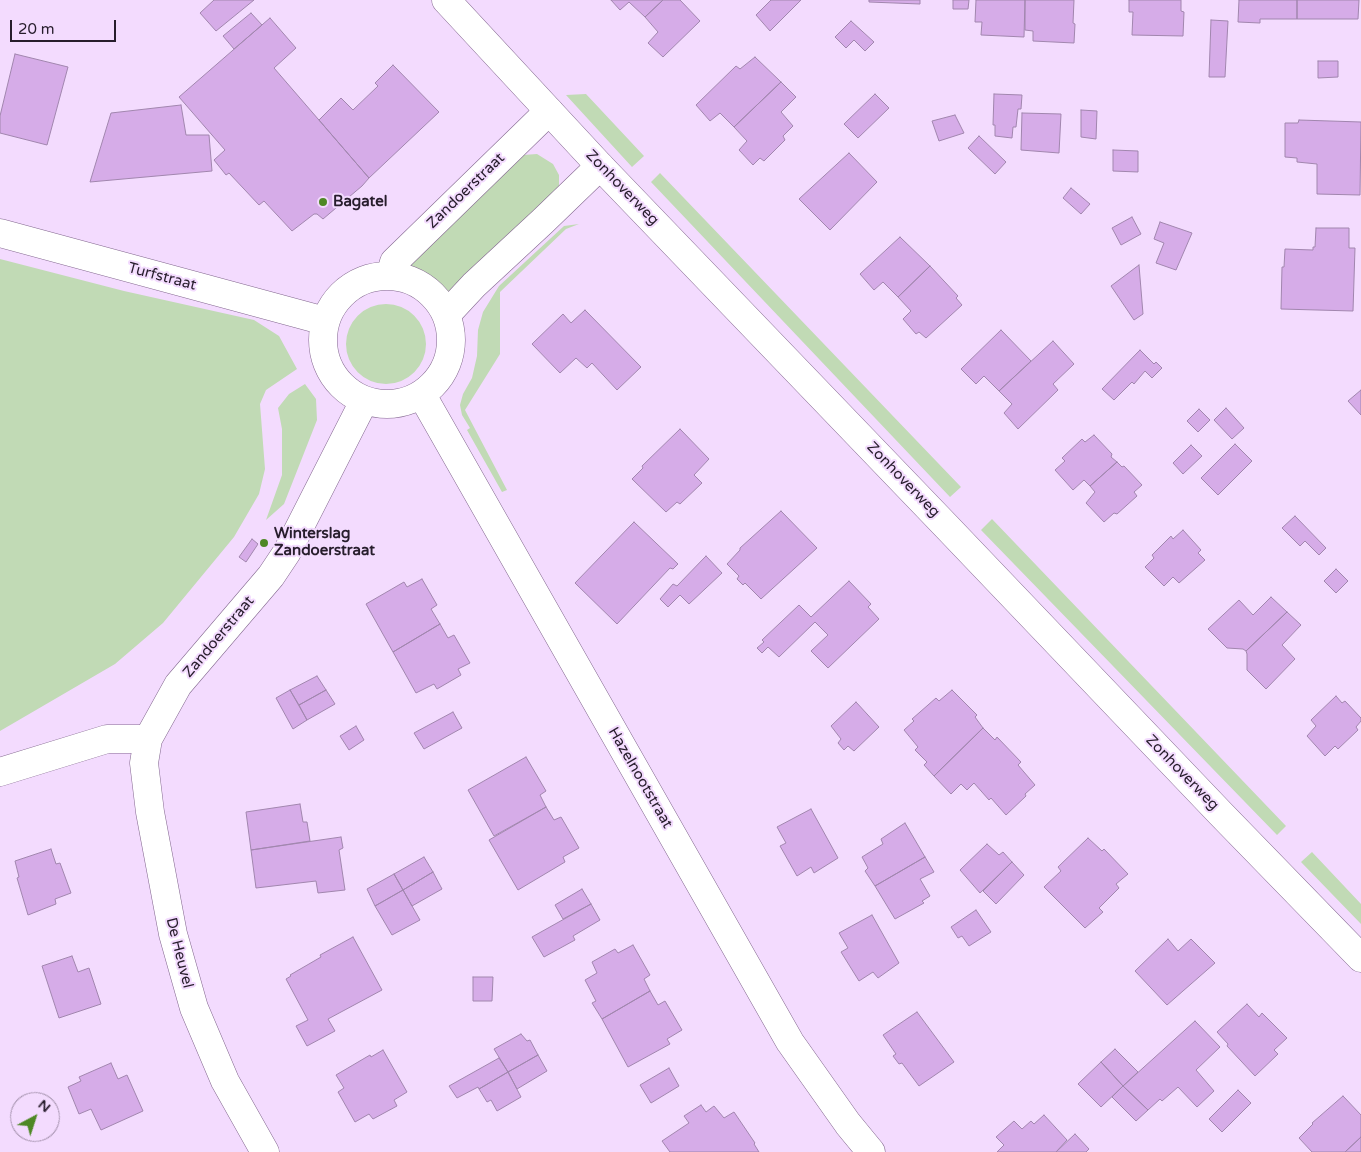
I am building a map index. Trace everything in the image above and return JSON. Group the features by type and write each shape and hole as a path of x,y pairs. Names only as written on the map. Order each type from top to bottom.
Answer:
{"street":[{"name":"Zonhoverweg","path":"446,0 600,166 1361,958"},
{"name":"Zandoerstraat","path":"390,276 394,262 548,111"},
{"path":"447,314 474,285 600,166"},
{"name":"Turfstraat","path":"0,233 325,321"},
{"path":"390,276 408,279 423,287 447,314 451,345 444,370 422,395 389,406 364,401 338,384 324,356 322,335 325,321 344,292 368,279 390,276"},
{"name":"Hazelnootstraat","path":"422,395 790,1042 848,1124 871,1152"},
{"name":"Zandoerstraat","path":"148,739 178,685 271,576 287,552 364,401"},
{"path":"0,772 107,739 148,739"},
{"name":"De Heuvel","path":"148,739 144,763 150,812 173,934 194,1008 225,1081 266,1152"}],"green space":[{"path":"586,94 644,156 632,167 566,95"},
{"path":"537,154 553,164 559,175 559,189 451,297 439,282 423,272 403,266 523,155"},
{"path":"660,173 961,487 950,497 651,182"},
{"path":"579,224 566,229 500,292 500,354 465,410 507,490 502,492 467,430 470,428 462,415 460,405 463,394 472,378 477,356 478,330 483,312 499,286 564,226"},
{"path":"0,259 124,291 254,320 279,336 297,369 266,390 260,404 265,469 259,494 234,537 163,623 115,664 0,731"},
{"path":"386,304 401,307 414,316 423,329 426,344 423,359 414,372 401,381 386,384 371,381 358,372 349,359 346,344 349,329 358,316 371,307"},
{"path":"305,384 316,399 317,420 284,504 266,520 282,475 282,429 278,408 289,394"},
{"path":"992,519 1286,826 1277,835 981,530"},
{"path":"1312,852 1361,904 1361,924 1301,862"}],"building":[{"path":"214,0 254,0 216,31 200,13"},
{"path":"611,0 663,0 645,17 629,2 620,10"},
{"path":"663,0 680,0 700,21 663,57 648,43 658,32 645,17"},
{"path":"771,0 801,0 770,31 756,15"},
{"path":"869,0 920,0 920,4 869,2"},
{"path":"953,0 969,0 968,9 953,9"},
{"path":"976,0 1025,0 1024,37 981,35 982,22 975,22"},
{"path":"1025,0 1074,0 1074,43 1033,41 1033,31 1025,30"},
{"path":"1129,0 1181,0 1181,11 1184,12 1183,36 1132,35 1133,12 1129,12"},
{"path":"1239,0 1297,0 1297,19 1260,19 1260,23 1238,22"},
{"path":"1297,0 1359,0 1358,19 1297,19"},
{"path":"251,13 262,25 234,49 223,36"},
{"path":"270,18 296,48 274,68 369,178 323,219 314,214 292,231 264,201 259,205 229,173 226,175 214,160 225,150 179,97"},
{"path":"1211,20 1228,21 1225,77 1209,77"},
{"path":"851,21 874,42 865,51 854,40 846,48 835,37"},
{"path":"15,54 68,67 47,145 0,133 0,116"},
{"path":"755,57 781,82 734,127 720,113 710,121 696,105 736,66 740,69"},
{"path":"1318,61 1338,61 1338,77 1318,78"},
{"path":"393,65 439,112 369,178 319,120 341,98 353,110 378,86 375,83"},
{"path":"781,82 796,97 781,112 793,126 783,136 785,140 764,161 760,158 753,165 739,150 747,141 734,127"},
{"path":"875,94 889,108 858,138 844,124"},
{"path":"994,94 1022,95 1021,109 1018,109 1016,127 1013,127 1012,138 995,136 995,125 993,125"},
{"path":"181,105 186,135 209,135 212,171 90,182 111,113"},
{"path":"1081,110 1097,111 1096,139 1081,137"},
{"path":"1022,113 1061,114 1059,153 1021,150"},
{"path":"955,115 964,133 939,141 932,121"},
{"path":"1299,120 1361,122 1360,195 1317,194 1317,164 1297,162 1297,158 1285,157 1285,123 1298,123"},
{"path":"979,136 1006,162 995,174 968,148"},
{"path":"1113,150 1138,151 1138,172 1113,171"},
{"path":"849,153 877,182 830,230 799,199"},
{"path":"1071,188 1090,204 1081,214 1063,198"},
{"path":"1132,217 1141,234 1121,245 1112,228"},
{"path":"1160,222 1192,233 1176,270 1156,263 1164,243 1154,239"},
{"path":"1316,228 1349,228 1349,248 1355,248 1353,311 1281,309 1282,267 1284,267 1285,249 1313,250 1313,247 1315,247"},
{"path":"900,237 930,266 898,297 883,282 874,290 860,274"},
{"path":"1139,265 1143,314 1134,320 1111,286"},
{"path":"930,266 958,296 956,298 962,305 926,338 919,332 916,334 903,319 911,311 898,297"},
{"path":"585,310 641,367 617,390 592,363 587,368 576,358 560,373 532,344 563,314 571,323"},
{"path":"1001,330 1031,361 999,391 984,376 976,384 961,369"},
{"path":"1053,341 1074,364 1053,384 1058,390 1018,429 1004,413 1012,404 999,391"},
{"path":"1140,350 1154,364 1156,362 1162,368 1152,378 1145,371 1134,384 1132,382 1114,400 1102,389"},
{"path":"1361,390 1361,415 1348,401"},
{"path":"1226,408 1244,428 1232,439 1214,420"},
{"path":"1199,409 1210,420 1198,432 1187,421"},
{"path":"680,429 709,459 694,475 702,483 680,504 677,502 666,512 632,479 643,468 642,466"},
{"path":"1094,435 1117,462 1090,486 1084,480 1073,490 1055,470 1065,461 1062,458 1082,439 1085,442"},
{"path":"1235,444 1252,461 1218,495 1201,478"},
{"path":"1191,445 1202,456 1183,474 1173,463"},
{"path":"1117,462 1122,467 1124,466 1142,485 1134,492 1137,496 1117,514 1114,513 1104,522 1086,503 1095,492 1090,486"},
{"path":"781,511 817,548 761,599 745,583 743,585 737,579 739,576 727,564 740,548"},
{"path":"1295,516 1326,548 1319,555 1305,541 1300,546 1282,528"},
{"path":"634,522 678,564 673,569 670,568 617,624 575,583"},
{"path":"1183,530 1201,550 1198,553 1205,560 1179,583 1173,577 1164,586 1145,567 1154,558 1152,555 1171,536 1173,539"},
{"path":"252,539 258,544 246,562 239,557"},
{"path":"706,556 722,573 689,604 680,595 668,607 660,599 673,584 677,586"},
{"path":"1336,569 1348,581 1336,593 1324,581"},
{"path":"422,579 437,605 431,609 440,624 393,652 366,604 404,582 407,587"},
{"path":"849,581 871,604 868,607 879,619 828,668 811,651 828,635 815,622 779,657 768,647 762,653 757,648 764,642 762,640 799,605 811,617"},
{"path":"1271,597 1287,612 1246,651 1243,649 1227,648 1208,629 1239,600 1253,615"},
{"path":"1287,612 1301,625 1282,645 1295,659 1266,689 1247,670 1246,651"},
{"path":"440,624 448,638 454,635 470,663 458,669 461,675 437,689 434,684 416,693 393,652"},
{"path":"317,676 326,690 299,705 290,690"},
{"path":"290,690 307,720 293,729 276,698"},
{"path":"326,690 335,704 307,720 299,705"},
{"path":"952,690 977,715 975,717 983,728 934,776 924,765 927,762 915,750 918,747 904,730 914,721 912,719 936,698 939,701"},
{"path":"1336,696 1342,703 1345,701 1361,718 1361,721 1356,727 1358,730 1338,749 1335,746 1325,756 1307,736 1316,726 1311,720"},
{"path":"856,702 879,727 854,751 848,746 844,750 838,743 841,739 831,726"},
{"path":"453,712 462,728 424,749 414,733"},
{"path":"356,726 364,740 349,750 340,736"},
{"path":"983,728 995,740 997,737 1021,762 1018,765 1035,785 1006,815 974,783 967,790 961,784 951,794 934,776"},
{"path":"526,757 546,791 540,795 546,807 494,836 468,790"},
{"path":"300,804 303,822 307,822 310,841 251,850 246,812"},
{"path":"546,807 554,820 561,817 579,848 563,857 565,862 518,890 489,840"},
{"path":"811,809 838,858 814,873 811,867 797,876 780,846 786,843 777,827"},
{"path":"905,823 925,857 875,886 865,871 868,868 862,857 883,844 881,839"},
{"path":"341,837 343,848 339,850 345,890 318,893 316,881 256,888 251,850"},
{"path":"1088,838 1102,851 1104,849 1128,874 1116,884 1119,888 1099,908 1103,912 1085,928 1044,887 1061,871 1058,867"},
{"path":"987,844 999,855 1003,852 1012,862 980,893 960,870"},
{"path":"51,849 56,864 60,863 71,893 55,899 56,904 28,915 17,878 19,877 15,861"},
{"path":"424,857 433,872 403,890 394,874"},
{"path":"925,857 934,872 920,879 930,896 922,901 924,903 895,919 875,886"},
{"path":"1012,862 1024,875 996,904 983,891"},
{"path":"433,872 442,889 412,906 403,890"},
{"path":"394,874 403,890 375,906 367,889"},
{"path":"582,889 591,904 563,919 555,905"},
{"path":"403,890 420,920 392,935 375,906"},
{"path":"591,904 600,920 573,936 575,940 544,957 532,937"},
{"path":"976,910 991,932 969,946 962,936 958,938 951,927"},
{"path":"872,915 899,963 878,978 873,972 859,981 841,952 848,948 839,933"},
{"path":"353,937 382,990 328,1019 335,1031 307,1046 296,1026 308,1020 286,979 321,957 320,955"},
{"path":"1168,939 1178,951 1191,939 1215,963 1167,1005 1135,971"},
{"path":"633,945 650,975 644,979 650,991 602,1019 592,1003 596,1001 585,980 597,973 592,962 615,949 618,953"},
{"path":"72,956 78,972 89,968 101,1004 59,1018 42,966"},
{"path":"473,977 493,977 492,1001 473,1001"},
{"path":"650,991 658,1005 665,1001 682,1030 667,1039 670,1044 628,1067 602,1019"},
{"path":"1247,1004 1259,1017 1262,1013 1287,1038 1274,1050 1278,1054 1255,1076 1227,1046 1228,1044 1217,1032"},
{"path":"917,1012 954,1062 919,1086 902,1063 899,1064 893,1056 896,1054 883,1035"},
{"path":"1195,1021 1220,1047 1196,1070 1214,1091 1197,1107 1178,1087 1148,1110 1123,1086"},
{"path":"521,1034 527,1041 530,1040 538,1055 508,1072 494,1049"},
{"path":"1115,1049 1138,1072 1123,1086 1101,1062"},
{"path":"383,1050 407,1092 394,1100 397,1106 373,1119 369,1114 355,1122 338,1092 344,1088 336,1075 370,1055 371,1057"},
{"path":"538,1055 547,1071 517,1089 508,1072"},
{"path":"499,1058 508,1072 479,1089 478,1087 457,1098 449,1086"},
{"path":"1101,1062 1123,1086 1101,1107 1078,1084"},
{"path":"111,1063 118,1079 127,1075 143,1111 101,1130 91,1109 79,1114 68,1087 81,1081 79,1077"},
{"path":"669,1068 679,1086 651,1103 640,1085"},
{"path":"508,1072 521,1097 497,1111 491,1100 487,1102 479,1089"},
{"path":"1123,1086 1148,1110 1136,1121 1112,1097"},
{"path":"1238,1090 1251,1103 1222,1132 1209,1119"},
{"path":"1343,1096 1361,1115 1361,1137 1345,1152 1312,1152 1299,1138 1312,1123"},
{"path":"701,1105 706,1112 714,1106 724,1118 734,1112 759,1152 670,1152 662,1141 689,1123 684,1116"},
{"path":"1044,1115 1067,1140 1056,1152 997,1152 1004,1145 996,1137 1014,1121 1022,1129 1031,1121 1034,1124"},
{"path":"1075,1134 1089,1149 1086,1152 1056,1152"},
{"path":"1361,1137 1361,1152 1345,1152"}],"place":[{"name":"Bagatel","path":"323,202"},
{"name":"Winterslag Zandoerstraat","path":"264,543"}]}
